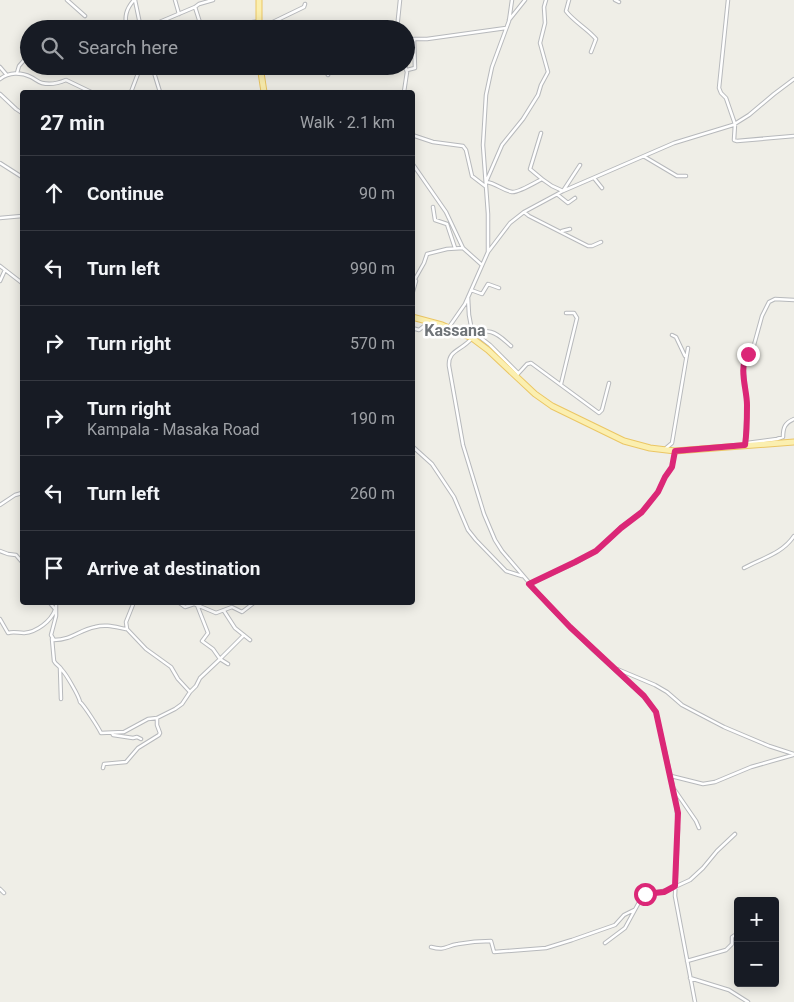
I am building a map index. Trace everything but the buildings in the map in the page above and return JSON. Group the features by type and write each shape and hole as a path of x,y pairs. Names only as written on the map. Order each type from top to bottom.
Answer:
{"main road":[{"path":"259,0 259,20"},
{"path":"261,75 264,90"},
{"path":"415,318 473,336 517,374 539,397 566,414 624,441 650,448 675,451 745,444 794,442"}],"street":[{"path":"67,0 85,16"},
{"path":"126,20 128,7 134,0"},
{"path":"134,0 140,20"},
{"path":"175,0 179,14"},
{"path":"164,20 199,4 213,0"},
{"path":"398,20 400,0"},
{"path":"486,182 483,145 488,86 492,67 508,21 511,0"},
{"path":"508,21 524,0"},
{"path":"488,252 486,182 502,144 523,119 538,95 548,72 540,43 545,22 544,7 546,0"},
{"path":"569,0 566,11 596,39 591,52"},
{"path":"615,0 619,2"},
{"path":"728,0 719,88 726,98 735,124 734,141 794,136"},
{"path":"277,20 304,7 305,4"},
{"path":"195,7 199,20"},
{"path":"415,39 506,28"},
{"path":"17,73 20,65"},
{"path":"0,67 6,74"},
{"path":"0,79 6,74 20,74"},
{"path":"27,75 44,83 55,84 68,80 86,90"},
{"path":"132,90 137,75"},
{"path":"155,75 159,90"},
{"path":"404,90 406,75"},
{"path":"449,327 468,296 488,252 510,223 524,212 563,192 674,143 735,124 794,79"},
{"path":"0,94 20,111"},
{"path":"541,133 530,169 563,192"},
{"path":"415,136 433,142 463,146 466,150 472,176 485,186"},
{"path":"645,157 677,176 686,176"},
{"path":"0,163 20,176"},
{"path":"563,192 580,165"},
{"path":"415,167 446,212 463,248 482,264"},
{"path":"594,178 602,188"},
{"path":"486,182 495,183 512,192 517,192 542,179"},
{"path":"558,195 568,202 575,198"},
{"path":"433,207 435,220 446,224 455,248"},
{"path":"524,212 588,246 601,242"},
{"path":"0,218 20,216"},
{"path":"561,231 570,229"},
{"path":"415,287 415,279 427,254 463,248"},
{"path":"0,266 20,281"},
{"path":"0,281 5,270"},
{"path":"471,290 482,294 488,284 499,288"},
{"path":"468,296 473,336"},
{"path":"794,300 775,299 769,302 762,316 754,345 744,359 747,404 745,444 776,440 783,437 783,428 794,419"},
{"path":"561,384 576,318 573,313 566,313"},
{"path":"415,329 419,330 430,321"},
{"path":"511,346 495,333 484,332 473,336 467,343 454,351 448,363 463,446 490,529 502,551 529,584 570,627 644,696 656,712 671,776 678,821 676,907 695,1002"},
{"path":"672,335 676,337 686,358"},
{"path":"664,450 672,443 688,348"},
{"path":"517,374 530,363 599,413 602,410 609,383"},
{"path":"415,449 432,464 454,497 468,530 476,540 506,572 524,576"},
{"path":"529,584 596,551 642,512 658,492 672,467 675,451"},
{"path":"0,505 20,494"},
{"path":"744,568 758,560 773,556 794,536"},
{"path":"0,551 16,555 20,560"},
{"path":"127,629 126,622 133,605"},
{"path":"197,605 216,613 232,608 242,612 251,605"},
{"path":"197,605 208,633 202,641 213,649 220,659 228,664"},
{"path":"0,618 7,632 25,633 47,622 56,606"},
{"path":"56,606 56,616 51,632 54,661 79,696 80,702 101,733 124,732 148,719 157,718 175,709 182,704 204,673 211,669 244,635"},
{"path":"224,611 235,628 250,640"},
{"path":"52,640 68,639 90,628 102,626 117,626 127,629 146,649 171,667 178,679 190,692"},
{"path":"60,668 61,699"},
{"path":"615,669 667,692 676,702 724,727 794,755"},
{"path":"103,768 104,764 125,763 138,748 158,735 160,733 156,725 157,718"},
{"path":"126,736 131,727"},
{"path":"112,733 114,735 141,739"},
{"path":"671,776 703,784 715,782 751,767 794,755"},
{"path":"673,788 696,820 699,828"},
{"path":"605,943 625,928 645,894 664,892 690,880 735,834"},
{"path":"0,889 4,893"},
{"path":"431,947 442,950 454,944 491,941 494,952 546,948 615,924 624,915 634,910"},
{"path":"687,961 726,950 732,944 732,937 734,936"},
{"path":"690,978 730,990 748,1002"}],"district":[{"name":"Kassana","path":"455,330"}],"route":[{"path":"645,894 664,892 675,886 678,813 656,712 644,696 591,648 529,584 596,551 617,530 642,512 658,492 672,467 675,451 745,445 747,404 743,366 744,359 748,354"}]}
